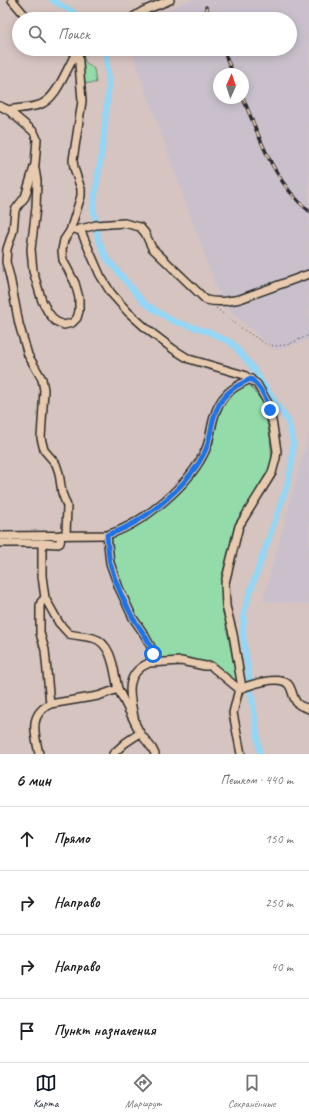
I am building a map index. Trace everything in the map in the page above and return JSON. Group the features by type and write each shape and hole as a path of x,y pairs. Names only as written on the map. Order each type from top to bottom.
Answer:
{"lane":[{"path":"12,0 22,12"},
{"path":"141,12 170,0"},
{"path":"8,110 40,105 49,100 73,56"},
{"path":"35,164 37,181 36,208 31,249 32,271 42,301 48,312 55,321 64,325 72,323 77,318 79,311 79,298 75,283 63,260 62,250 64,240 70,231 81,196 81,189 73,160 82,101 77,56"},
{"path":"0,106 8,110 36,136 37,142 35,164 25,197 15,210 12,235 3,249 19,324 28,355 42,379 44,386 41,438 44,450 56,464 62,493 67,506 64,535 60,543 0,543"},
{"path":"70,231 101,224 124,223 140,227 145,233 152,248 206,300 216,302 240,298 309,274"},
{"path":"80,229 100,275 111,293 128,312 172,349 189,359 238,372 251,379 257,384 268,403 272,417 277,451 272,473 239,526 225,578 226,606 233,634 242,688 233,713 241,754"},
{"path":"0,536 107,535 119,531 167,500 186,480 199,463 206,449 218,406 224,397 235,386 251,379"},
{"path":"107,535 110,563 119,588 133,618 152,649 152,657 149,663"},
{"path":"42,543 42,576 45,598 65,632 73,635 98,639 103,643 109,652 118,689 140,733 155,754"},
{"path":"45,598 41,602 40,606 40,633 45,650 50,704"},
{"path":"135,722 129,685 134,674 140,668 149,663 181,661 211,666 242,688 275,680 283,681 290,687 298,705 309,709"},
{"path":"39,754 35,725 39,712 50,704 98,696 118,689"},
{"path":"113,754 125,743 140,733"}],"path":[{"path":"206,300 240,327 267,345 287,345 309,335"}],"shaded area":[{"path":"191,0 309,0 309,340 276,351 222,304 133,56 297,56 297,12 164,12"},
{"path":"309,432 309,604 263,601"}],"green space":[{"path":"80,56 84,56 85,62 94,69 96,83 82,83"},
{"path":"249,384 263,403 270,437 272,460 261,485 235,525 222,576 227,630 236,676 240,687 213,665 153,662 154,653 134,616 112,562 109,540 163,505 199,468 213,443 219,414 229,395"}],"waterway":[{"path":"52,0 73,12"},
{"path":"106,56 109,84 103,143 93,208 98,239 106,257 144,303 173,321 209,332 232,343 250,364 288,421 293,442 292,463 287,486 244,613 243,635 260,754"}],"railway":[{"path":"206,7 208,12"},
{"path":"226,56 231,68"},
{"path":"245,104 262,144 277,173 286,187 309,211"}],"route":[{"path":"153,654 152,649 133,618 119,588 110,563 107,535 119,531 167,500 186,480 199,463 206,449 218,406 224,397 235,386 251,379 257,384 264,394 270,410"}]}
